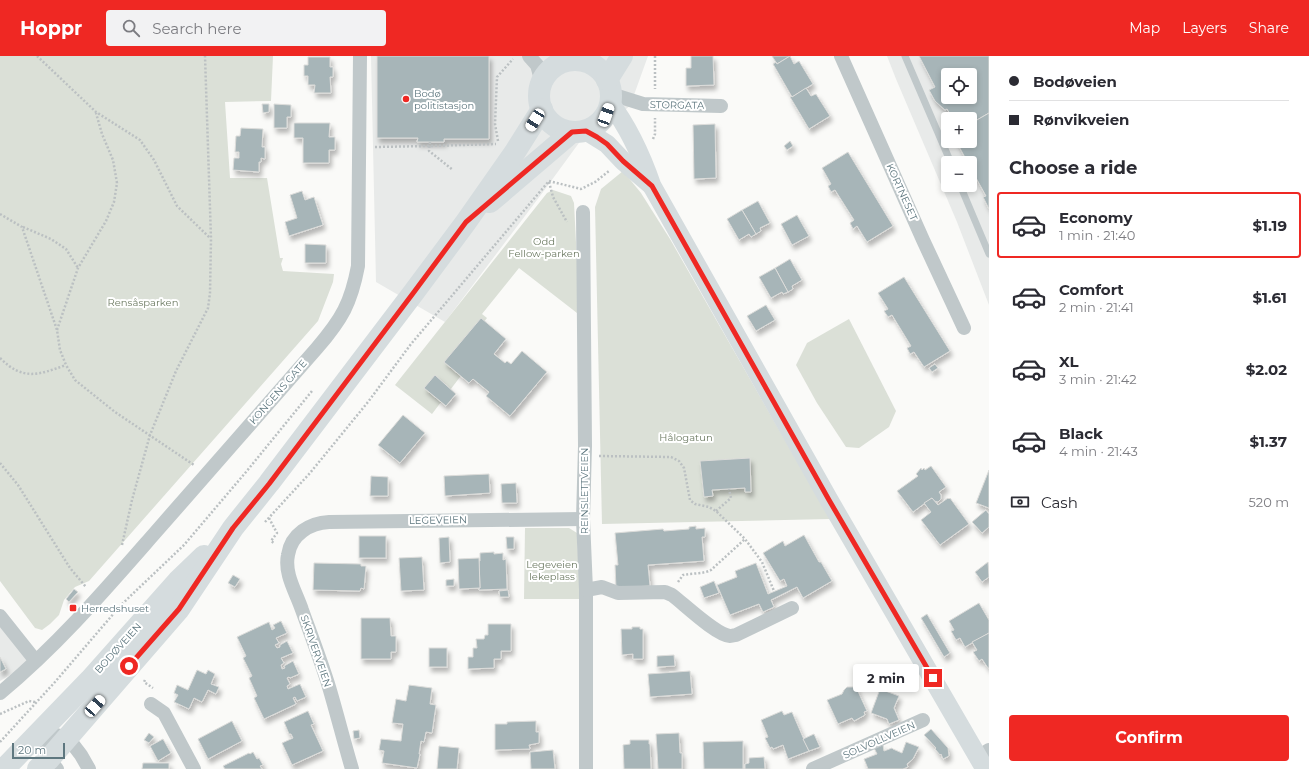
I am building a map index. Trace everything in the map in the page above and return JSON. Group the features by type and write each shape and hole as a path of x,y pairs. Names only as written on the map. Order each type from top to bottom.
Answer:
{"highway":[{"path":"610,92 602,73 596,67 573,58 558,65 549,72 542,83 539,96 542,109 547,118 554,125 563,130 579,132 597,125 606,115 610,92 622,56"},
{"name":"BODØVEIEN","path":"48,766 68,738 179,609 233,528 269,484 466,222 515,152 542,109"},
{"name":"BODØVEIEN","path":"466,222 579,132"},
{"name":"BODØVEIEN","path":"4,769 90,680 178,581 233,528"}],"street":[{"name":"KONGENS GATE","path":"0,693 35,660 53,646 117,576 335,327 346,309 358,266 360,56"},
{"path":"529,56 537,65 542,83"},
{"name":"KORTNESET","path":"841,56 964,328"},
{"path":"610,92 644,164 652,186 829,500 984,759"},
{"name":"STORGATA","path":"610,92 643,104 721,106"},
{"path":"579,132 607,144 623,161 652,186"},
{"name":"REINSLETTVEIEN","path":"583,212 583,519 586,590 586,769"},
{"name":"LEGEVEIEN","path":"297,536 307,527 320,522 583,519"},
{"name":"SKRIVERVEIEN","path":"297,536 291,544 288,555 288,569 291,584 302,609 329,687 352,769"},
{"path":"586,590 602,587 618,593 665,592 672,595 713,628 730,636 736,635 792,608"},
{"path":"0,616 35,660"},
{"path":"151,704 164,713 194,769"},
{"name":"SOLVOLLVEIEN","path":"813,769 923,720"},
{"path":"48,766 41,731 68,738 81,755 89,769"}],"lane":[{"path":"905,56 948,156"},
{"path":"963,192 989,254"}],"path":[{"path":"37,56 96,112 140,140 154,160 177,206 211,238"},
{"path":"122,548 132,500 150,435 176,371 208,308 210,293 211,238 205,56"},
{"path":"496,149 498,144 495,124 497,77 514,58"},
{"path":"57,330 78,268 106,221 114,202 116,183 113,160 102,134 96,112"},
{"path":"430,142 429,151 453,170"},
{"path":"359,146 498,144"},
{"path":"544,177 549,181 581,189 595,182 611,170"},
{"path":"549,181 553,197 564,217 574,232 583,237"},
{"path":"264,523 310,473 368,402 411,344 549,181"},
{"path":"0,214 22,227 51,239 66,249 78,268"},
{"path":"22,227 57,330 60,350 66,365 75,380 115,412 195,466"},
{"path":"0,358 10,368 23,374 34,374 49,371 66,365"},
{"path":"0,742 55,682 121,605 184,545 316,386"},
{"path":"584,456 671,457 679,461 684,468 690,500 695,504 709,507 716,511 745,540 762,562 774,591"},
{"path":"0,463 18,485 70,568 87,587"},
{"path":"716,511 731,498 729,489"},
{"path":"672,595 683,575 698,572 705,573 711,570 745,540"},
{"path":"0,714 29,701 36,702"}],"shaded area":[{"path":"371,56 648,56 630,106 598,130 584,136 445,322 376,282"},
{"path":"887,56 989,56 989,305 944,192 977,192 977,156 941,156 941,184"},
{"path":"0,616 35,660 0,681"}],"green space":[{"name":"Rensåsparken","path":"0,56 273,56 271,101 225,102 230,178 267,178 280,258 283,258 281,264 283,271 334,274 333,282 318,321 89,581 75,587 64,600 59,615 42,630 35,628 0,581"},
{"name":"Hålogatun","path":"623,171 641,193 670,239 830,519 602,524 595,207 601,189"},
{"name":"Odd Fellow-parken","path":"553,190 571,196 574,203 577,262 577,313 519,268 482,314 487,318 451,363 463,373 432,414 395,385 547,193"},
{"path":"849,319 896,411 889,427 859,448 846,447 817,403 796,365 807,343"},
{"name":"Legeveien lekeplass","path":"525,528 569,528 577,533 580,599 524,599"}],"building":[{"path":"377,56 489,56 489,139 444,139 444,142 417,142 418,138 377,138"},
{"path":"691,56 713,56 714,85 686,86 686,68 691,68"},
{"path":"772,56 790,56 777,64"},
{"path":"790,56 794,64 799,61 813,84 792,97 773,64 776,62 777,64"},
{"path":"919,56 989,56 989,113 977,120 977,112 949,112 947,109 945,110 935,101 929,90 935,87"},
{"path":"308,57 330,57 330,67 333,67 333,77 330,77 331,93 314,93 315,85 308,85 308,76 304,76 304,65 308,65"},
{"path":"806,88 811,96 816,94 830,116 809,129 790,97"},
{"path":"262,104 269,104 269,112 263,113"},
{"path":"274,104 291,105 291,117 287,117 287,128 274,128"},
{"path":"989,113 989,209 983,197 986,196 977,180 977,156 964,156 960,148 977,148 977,120"},
{"path":"294,123 330,123 329,137 335,137 335,150 329,150 329,163 303,163 303,138 294,138"},
{"path":"715,124 716,178 694,179 693,125"},
{"path":"241,128 263,129 262,147 265,147 265,159 261,158 261,162 259,162 259,172 233,170 234,158 239,158 239,152 235,152 236,136 240,136"},
{"path":"790,141 793,146 787,150 784,146"},
{"path":"848,152 893,226 867,242 857,226 853,229 850,223 854,220 835,190 831,192 828,186 831,184 822,168"},
{"path":"302,191 305,200 314,197 323,225 289,236 285,222 297,218 290,195"},
{"path":"758,201 770,223 760,228 761,231 756,234 742,210"},
{"path":"742,210 756,234 751,237 749,234 739,240 727,219"},
{"path":"797,215 809,236 792,245 781,224"},
{"path":"305,244 326,245 326,263 305,263"},
{"path":"790,259 802,280 792,286 793,289 788,292 775,268"},
{"path":"775,268 788,292 783,294 782,292 771,298 759,277"},
{"path":"904,277 950,351 924,367 914,352 910,354 907,348 911,346 892,315 888,317 884,311 888,309 878,293"},
{"path":"766,305 775,320 756,331 747,316"},
{"path":"481,318 506,339 494,354 505,363 507,361 511,364 522,351 547,372 510,416 486,396 489,392 473,379 469,383 444,362"},
{"path":"935,364 938,368 932,372 929,368"},
{"path":"435,375 456,394 446,406 424,388"},
{"path":"403,415 425,433 400,463 378,445"},
{"name":"Hålogatun","path":"750,458 751,492 745,492 745,488 712,490 713,496 704,497 700,461"},
{"path":"931,466 946,487 939,492 941,499 938,502 934,501 932,498 913,512 897,491 918,476 916,474 921,468 922,470 924,468 925,470"},
{"path":"989,470 989,508 976,503"},
{"path":"489,474 490,493 445,496 444,476"},
{"path":"371,476 388,477 388,496 370,496"},
{"path":"516,483 517,503 502,503 501,484"},
{"path":"932,498 938,505 950,498 969,524 940,545 921,520 931,512 924,503"},
{"path":"986,510 989,514 989,527 982,533 972,522"},
{"path":"696,526 696,529 705,528 705,537 702,537 704,561 648,565 650,586 616,588 615,565 618,565 615,533 663,529 664,531 689,529 689,527"},
{"path":"804,535 819,562 821,562 832,581 803,598 797,587 771,600 774,607 763,612 759,604 730,615 717,585 737,577 735,571 756,563 768,594 787,586 784,579 780,581 763,553 783,541 785,546"},
{"path":"359,536 386,536 386,558 359,558"},
{"path":"449,537 450,562 440,563 439,538"},
{"path":"506,537 514,537 514,549 507,549"},
{"path":"494,552 494,554 503,553 503,560 506,559 507,589 479,590 480,553"},
{"path":"422,557 424,590 401,591 399,558"},
{"path":"479,558 480,588 459,589 458,559"},
{"path":"988,562 989,577 982,582 975,572"},
{"path":"314,563 361,564 361,566 366,566 364,589 361,588 360,591 313,590"},
{"path":"233,575 240,579 235,587 228,583"},
{"path":"454,579 454,586 446,586 446,580"},
{"path":"714,581 719,593 704,598 700,587"},
{"path":"74,589 78,592 69,602 66,599"},
{"path":"508,590 509,597 500,597 499,591"},
{"path":"979,603 989,620 989,633 965,647 960,638 956,640 951,631 954,630 949,621"},
{"path":"927,614 950,653 944,657 921,618"},
{"path":"361,618 390,618 391,636 396,636 396,652 391,652 391,659 361,659"},
{"path":"281,621 287,633 276,638 279,643 275,645 277,648 280,647 280,645 287,641 293,653 281,658 284,663 281,665 282,669 285,668 284,666 293,661 299,674 287,678 290,684 287,686 288,689 300,684 306,697 297,701 295,697 293,698 296,704 264,719 254,698 257,696 249,678 252,676 243,658 246,656 237,637 269,622 272,630 275,628 273,625"},
{"path":"488,624 511,624 511,651 501,651 501,659 494,659 494,668 468,669 468,657 473,657 473,648 477,648 476,639 484,639 485,635 488,635"},
{"path":"632,627 640,627 640,629 643,629 643,659 633,659 633,654 622,655 621,629 632,629"},
{"path":"989,633 988,668 982,659 979,661 973,652 977,650 972,642"},
{"path":"429,648 447,648 447,667 429,667"},
{"path":"674,655 675,666 657,667 657,656"},
{"path":"0,657 6,669 0,672"},
{"path":"197,670 206,674 208,670 215,674 211,684 219,687 216,694 208,690 202,702 194,698 189,709 174,702 178,695 174,693 177,685 188,690"},
{"path":"690,671 692,694 650,697 648,674"},
{"path":"409,685 432,688 430,704 436,705 432,733 426,732 424,742 421,741 417,768 382,763 384,751 379,750 381,739 401,741 403,724 392,723 396,699 406,701"},
{"path":"847,687 856,687 867,711 864,712 865,715 854,721 852,718 838,724 827,700 842,694"},
{"path":"880,689 899,696 894,708 899,720 889,724 887,719 871,713"},
{"path":"308,711 314,724 311,725 323,751 292,765 282,743 293,738 291,734 289,734 284,722"},
{"path":"782,711 784,715 792,712 809,751 788,759 783,745 773,749 772,747 770,748 765,738 768,737 761,720"},
{"path":"232,721 242,741 208,759 198,739"},
{"path":"536,721 536,732 539,732 539,743 529,745 530,749 495,750 495,724"},
{"path":"931,729 948,748 949,756 943,759 941,754 940,755 935,749 936,748 924,735"},
{"path":"359,730 360,738 354,739 353,731"},
{"path":"149,733 154,737 149,743 144,740"},
{"path":"679,733 680,753 682,753 682,769 658,769 656,734"},
{"path":"814,734 820,747 809,751 803,739"},
{"path":"163,739 171,753 158,761 150,746"},
{"path":"630,740 649,740 651,769 624,769 623,745 630,744"},
{"path":"743,741 743,769 704,769 703,742"},
{"path":"906,742 919,747 913,759 907,764 908,767 903,769 868,769 864,759 877,754 874,748 883,745 884,751 892,748 902,753"},
{"path":"439,746 459,748 457,769 437,769"},
{"path":"553,750 555,769 531,769 530,752"},
{"path":"253,752 263,765 260,766 262,769 225,769 223,766 249,753 250,754"},
{"path":"764,757 765,769 745,769 745,764 749,763 749,758"},
{"path":"143,763 169,763 169,769 142,769"}],"place":[{"name":"Bodø politistasjon","path":"406,99"},
{"name":"Herredshuset","path":"73,608"}],"route":[{"path":"129,666 179,609 233,528 269,484 466,222 572,132 586,131 607,144 623,161 652,186 787,423 829,500 933,678"}]}
